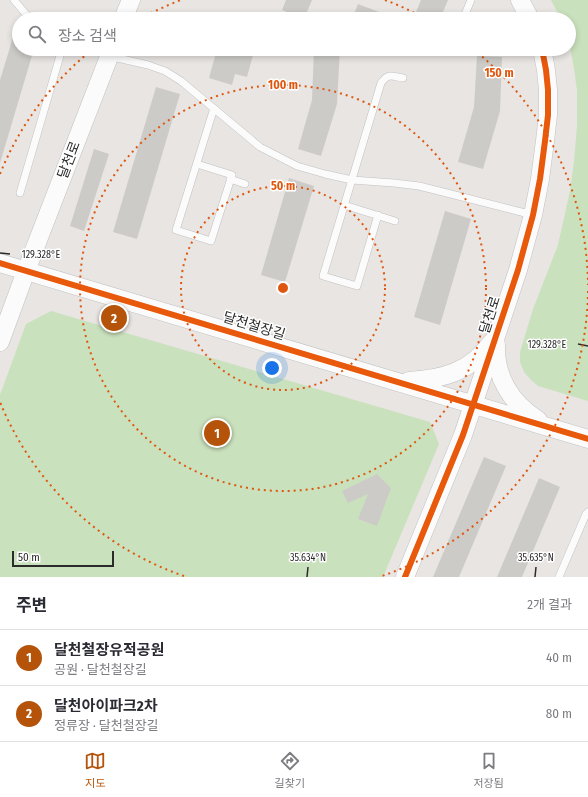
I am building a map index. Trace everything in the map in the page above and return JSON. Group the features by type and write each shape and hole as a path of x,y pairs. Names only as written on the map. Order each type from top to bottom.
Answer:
{"street":[{"path":"126,12 131,0"},
{"path":"520,0 526,12"},
{"name":"달천로","path":"26,271 109,56"},
{"name":"달천로","path":"405,577 454,460 474,404 518,270 533,215 540,179 548,115 548,90 543,56"},
{"name":"달천철장길","path":"0,263 550,427"},
{"path":"0,342 26,271"},
{"path":"393,380 420,380 435,378 456,372 468,366 478,358 487,349 496,336"},
{"path":"496,336 497,366 507,390 520,407 550,427 588,439"}],"lane":[{"path":"14,0 24,12"},
{"path":"466,12 471,0"},
{"path":"20,193 60,56"},
{"path":"122,56 165,71 181,81 260,147 297,166 352,180 419,186 533,215"},
{"path":"378,216 357,286 323,276 381,83 385,77 391,76 402,78"},
{"path":"197,164 232,174 211,241 176,230 214,108"},
{"path":"230,179 245,184"},
{"path":"344,205 395,221"},
{"path":"558,577 588,512"}],"green space":[{"path":"551,0 588,0 588,401 538,386 524,372 520,362 520,352 533,309 558,245 570,191 574,162 577,126 577,90 572,56 576,56 576,12 557,12"},
{"path":"51,311 430,422 439,444 383,577 0,577 0,395 26,324"}],"building":[{"path":"286,0 312,0 307,12 287,12 282,10"},
{"path":"421,0 448,0 443,12 416,12"},
{"path":"358,4 379,12 355,12"},
{"path":"12,41 12,56 32,56 0,163 0,80"},
{"path":"215,56 253,56 247,77 235,74 232,85 209,78"},
{"path":"314,56 340,56 337,104 321,156 298,149 312,100"},
{"path":"477,56 502,57 500,111 483,169 458,162 474,107"},
{"path":"156,87 180,94 137,239 113,232"},
{"path":"94,149 109,154 84,231 70,226"},
{"path":"289,178 314,186 285,282 261,275"},
{"path":"445,211 471,219 440,325 414,317"},
{"path":"484,457 506,466 459,577 433,577"},
{"path":"377,474 391,488 377,526 358,519 368,494 348,503 342,491"},
{"path":"539,478 560,487 522,577 497,577"}],"cycle path":[{"path":"405,577 463,435 518,270 533,215 540,179 548,115 548,90 543,56"},
{"path":"0,263 588,439"}],"place":[{"name":"달천아이파크2차","path":"114,318"},
{"name":"달천철장유적공원","path":"217,433"}]}
